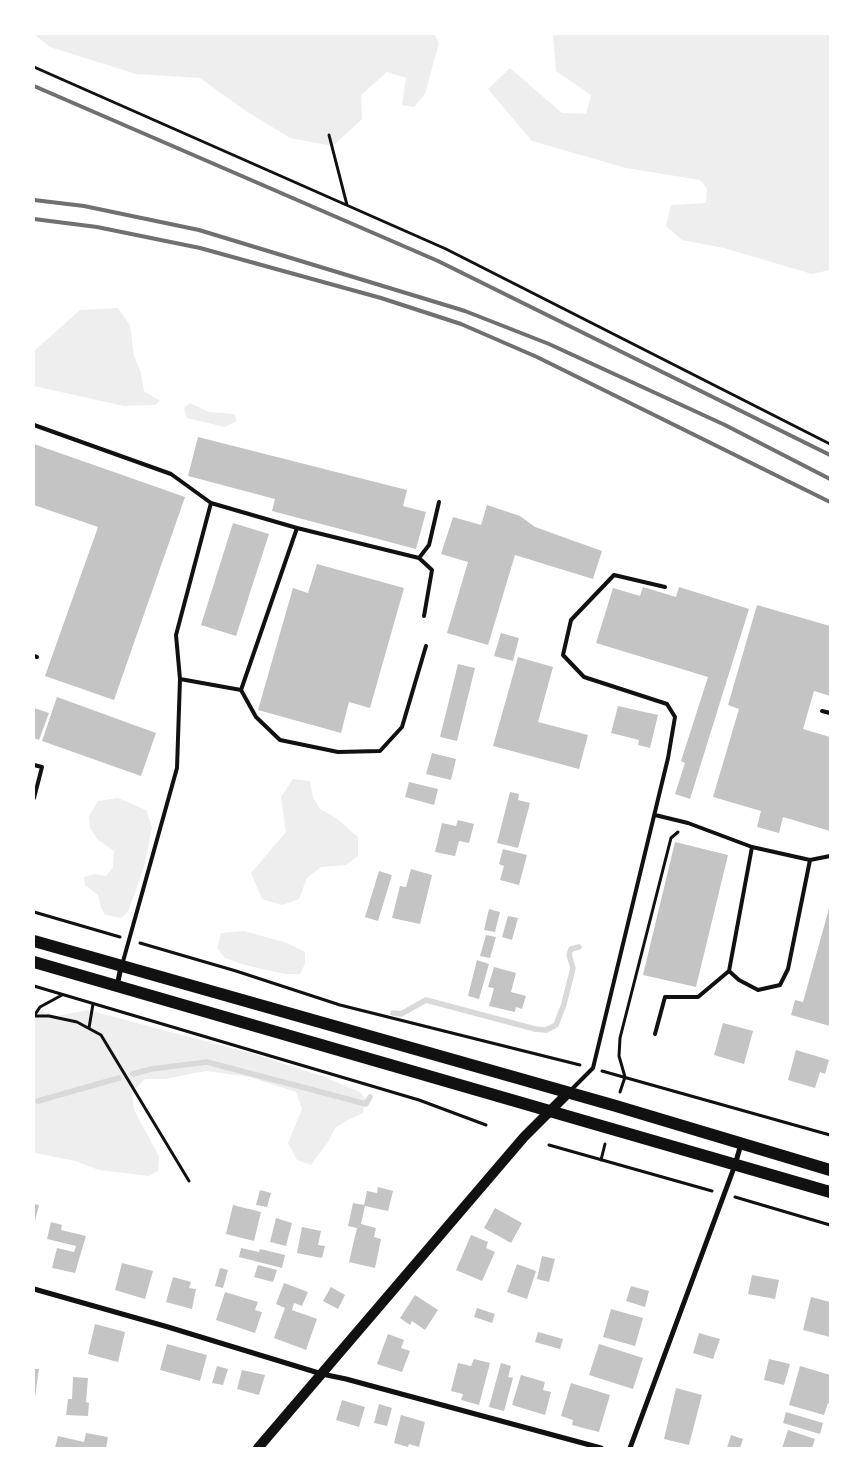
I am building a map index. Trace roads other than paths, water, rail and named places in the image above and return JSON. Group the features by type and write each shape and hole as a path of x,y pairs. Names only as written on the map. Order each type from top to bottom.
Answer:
{"main road":[{"path":"34,941 273,1008 830,1170"},
{"path":"34,962 830,1192"},
{"path":"258,1448 515,1147 568,1093"}],"street":[{"path":"117,986 122,967"},
{"path":"630,1448 735,1165 741,1144"},
{"path":"34,1289 322,1374 356,1381 601,1448"}],"lane":[{"path":"34,425 171,474 211,504 297,528 419,558 432,570 424,616"},
{"path":"419,558 429,545 439,502"},
{"path":"122,967 177,768 180,679 176,635 211,504"},
{"path":"297,528 241,690 256,717 280,740 338,752 380,750 402,727 426,646"},
{"path":"568,1093 593,1068 655,814 675,717 667,704 584,677 563,654 571,620 614,575 664,587"},
{"path":"180,679 241,690"},
{"path":"822,711 830,714"},
{"path":"34,765 42,767 34,798"},
{"path":"655,814 688,823 752,847 810,860 830,856"},
{"path":"655,1034 665,997 698,997 729,971 752,847"},
{"path":"729,971 739,980 758,990 780,985 788,969 810,860"}],"waterway":[{"path":"393,1013 401,1014 426,1000 535,1029 546,1030 556,1025 564,1004 573,968 569,955 571,949 579,947"},
{"path":"133,1074 151,1069 207,1062 366,1104 370,1097"},
{"path":"38,1101 119,1078"}],"railway":[{"path":"34,86 438,261 830,455"},
{"path":"34,200 84,206 199,230 465,311 549,344 725,425 830,479"},
{"path":"34,219 97,227 200,248 381,298 461,324 537,357 830,502"}]}
